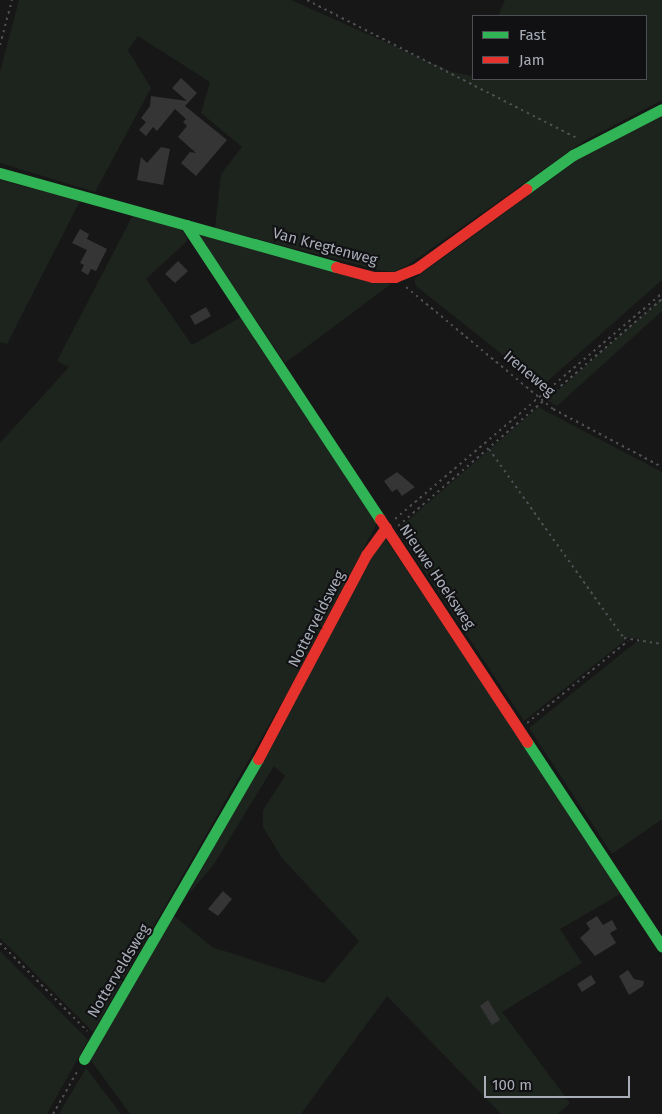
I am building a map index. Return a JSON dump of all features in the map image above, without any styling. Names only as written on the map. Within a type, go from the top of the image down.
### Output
[{"type":"street","name":"Van Kregtenweg","points":[[0,173],[373,277],[394,277],[417,268],[589,146],[662,109]]},
{"type":"street","name":"Nieuwe Hoeksweg","points":[[186,226],[391,527],[662,947]]},
{"type":"street","name":"Notterveldsweg","points":[[84,1059],[181,895],[310,667],[366,555],[391,527]]},
{"type":"path","points":[[0,45],[12,0]]},
{"type":"path","points":[[307,0],[589,146]]},
{"type":"path","name":"Ireneweg","points":[[394,277],[544,401],[662,467]]},
{"type":"path","points":[[391,527],[662,293]]},
{"type":"path","points":[[391,527],[489,449],[662,299]]},
{"type":"path","points":[[489,449],[628,641]]},
{"type":"path","points":[[520,728],[628,641],[662,644]]},
{"type":"path","name":"Notterveldsweg","points":[[0,943],[96,1039]]},
{"type":"path","points":[[53,1114],[84,1059]]},
{"type":"shaded area","points":[[19,0],[291,0],[452,72],[471,76],[472,74],[472,80],[647,80],[647,15],[498,15],[505,0],[662,0],[662,100],[584,141],[408,265],[394,272],[378,270],[215,228],[221,174],[242,147],[201,113],[210,82],[138,36],[128,50],[151,88],[95,192],[0,163],[0,72]]},
{"type":"shaded area","points":[[662,114],[662,280],[542,386],[416,286],[414,279],[580,158]]},
{"type":"shaded area","points":[[0,180],[80,201],[7,344],[0,342]]},
{"type":"shaded area","points":[[133,215],[181,228],[188,240],[146,279],[192,345],[241,317],[378,521],[290,688],[93,1032],[0,938],[0,443],[69,367],[57,361]]},
{"type":"shaded area","points":[[197,233],[391,284],[285,363]]},
{"type":"shaded area","points":[[662,298],[662,311],[557,406],[547,400]]},
{"type":"shaded area","points":[[538,407],[662,472],[662,819],[612,854],[529,728],[640,639],[628,638],[524,721],[397,530]]},
{"type":"shaded area","points":[[384,536],[622,893],[560,929],[582,963],[502,1012],[570,1103],[558,1114],[501,1114],[387,996],[301,1114],[130,1114],[90,1059],[173,915],[212,947],[324,983],[359,941],[282,858],[263,827],[263,810],[285,776],[274,766],[214,864],[187,896]]},
{"type":"shaded area","points":[[0,951],[88,1040],[47,1114],[0,1114]]},
{"type":"shaded area","points":[[86,1068],[99,1085],[121,1114],[59,1114]]},
{"type":"building","points":[[181,78],[197,93],[185,106],[227,140],[196,176],[181,163],[190,152],[196,153],[178,137],[187,126],[183,122],[186,119],[175,109],[157,131],[153,127],[146,136],[139,130],[146,122],[141,118],[150,106],[151,96],[187,101],[172,88]]},
{"type":"building","points":[[161,147],[170,149],[163,185],[137,180],[141,157],[147,163]]},
{"type":"building","points":[[80,229],[89,234],[87,239],[107,249],[96,271],[91,269],[88,275],[81,271],[84,265],[80,263],[87,250],[72,243]]},
{"type":"building","points":[[178,261],[188,271],[175,283],[165,274]]},
{"type":"building","points":[[206,307],[211,316],[195,325],[190,316]]},
{"type":"building","points":[[397,472],[415,487],[402,496],[397,489],[392,492],[384,481]]},
{"type":"building","points":[[223,891],[232,899],[218,916],[208,909]]},
{"type":"building","points":[[597,916],[603,925],[612,920],[617,929],[610,933],[616,943],[595,956],[580,938],[590,929],[586,923]]},
{"type":"building","points":[[628,970],[634,979],[644,981],[643,986],[629,995],[619,976]]},
{"type":"building","points":[[591,975],[596,983],[582,992],[577,984]]},
{"type":"building","points":[[488,1000],[500,1020],[492,1025],[480,1006]]},
{"type":"traffic: fast","points":[[526,189],[573,155],[662,109]]},
{"type":"traffic: fast","points":[[0,173],[336,267]]},
{"type":"traffic: fast","points":[[186,225],[380,519]]},
{"type":"traffic: fast","points":[[527,742],[662,947]]},
{"type":"traffic: fast","points":[[84,1059],[258,759]]},
{"type":"traffic: jam","points":[[336,267],[373,277],[395,277],[417,268],[526,189]]},
{"type":"traffic: jam","points":[[380,519],[527,742]]},
{"type":"traffic: jam","points":[[258,759],[366,555],[386,527]]}]
